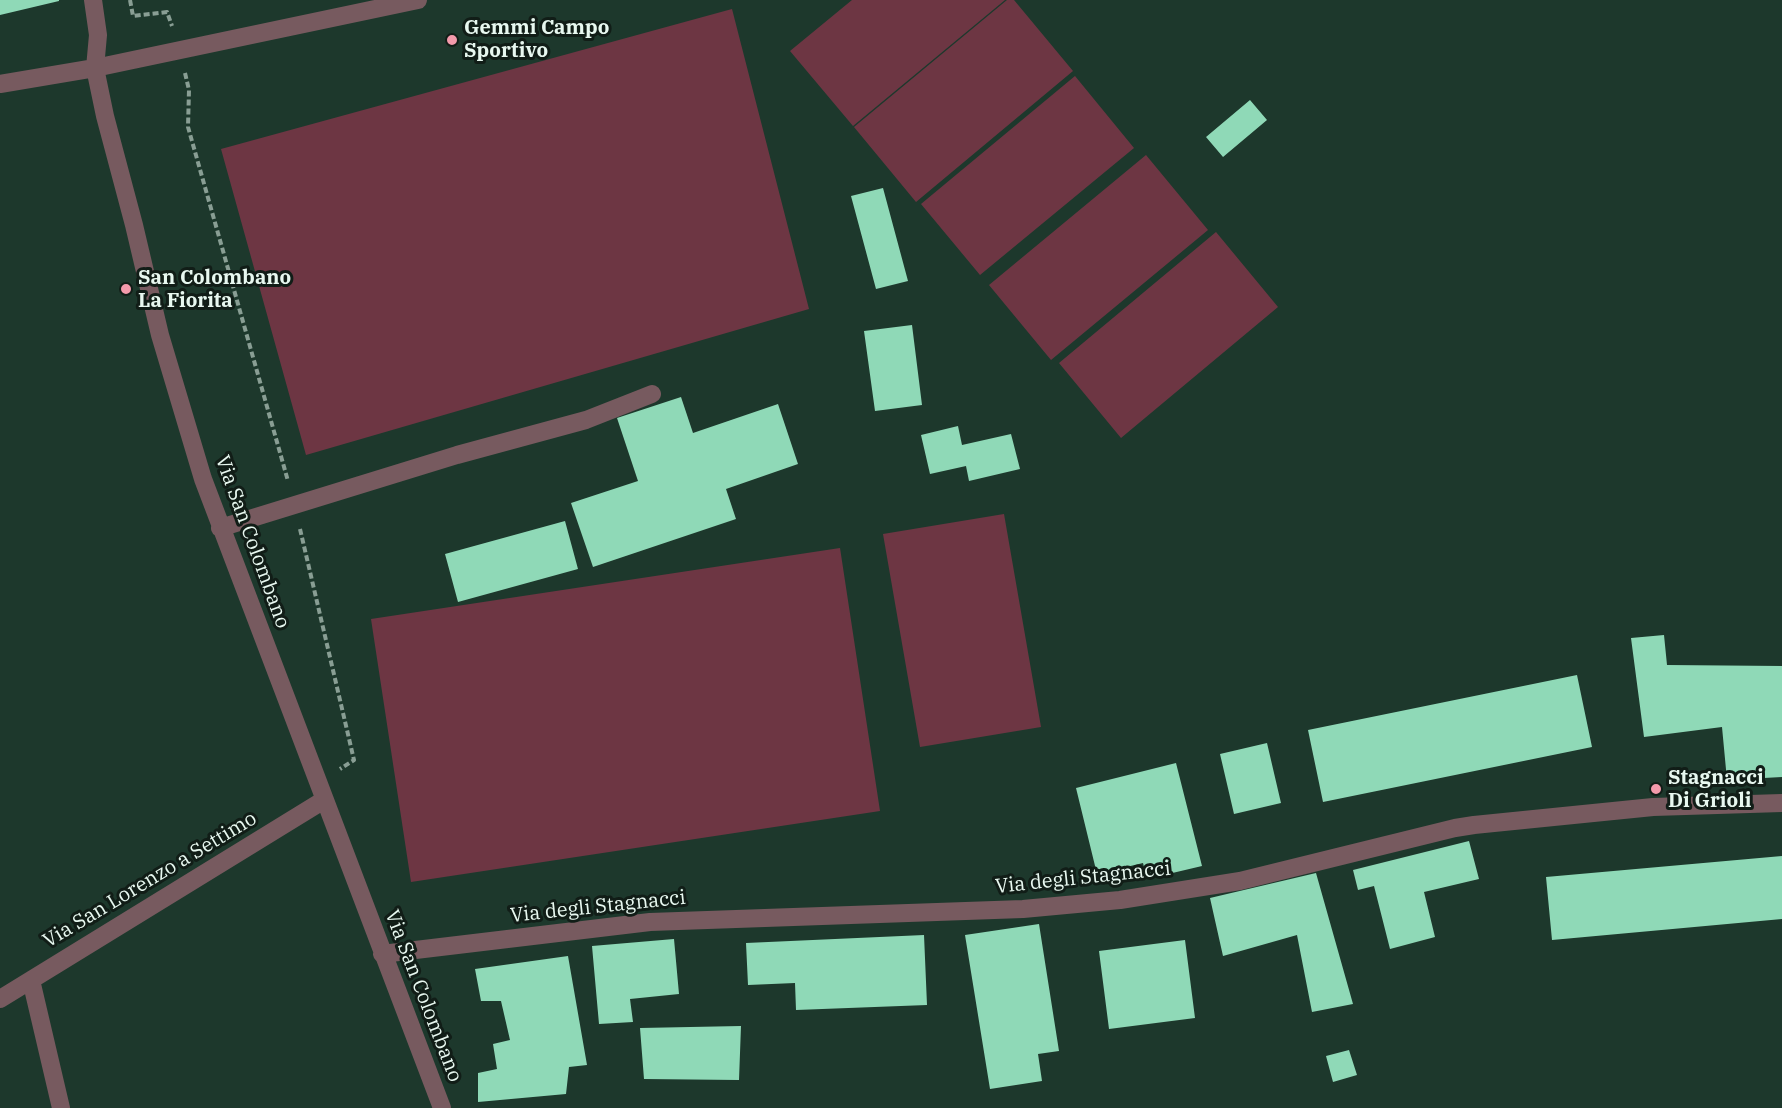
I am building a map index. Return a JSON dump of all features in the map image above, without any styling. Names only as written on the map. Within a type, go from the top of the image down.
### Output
[{"type":"street","name":"Via San Colombano","points":[[93,0],[98,35],[95,68],[160,335],[203,479],[442,1108]]},
{"type":"street","points":[[0,84],[95,68],[418,0]]},
{"type":"street","points":[[220,528],[457,455],[586,420],[652,394]]},
{"type":"street","name":"Via San Lorenzo a Settimo","points":[[0,999],[324,800]]},
{"type":"street","name":"Via degli Stagnacci","points":[[382,954],[650,922],[1023,909],[1120,900],[1240,881],[1474,825],[1653,807],[1782,803]]},
{"type":"street","points":[[31,980],[61,1108]]},
{"type":"shaded area","points":[[852,0],[1005,0],[853,126],[790,51]]},
{"type":"shaded area","points":[[1007,0],[1014,0],[1073,71],[916,202],[854,127]]},
{"type":"shaded area","points":[[732,9],[809,309],[306,455],[221,149]]},
{"type":"shaded area","points":[[1075,76],[1134,148],[980,275],[921,204]]},
{"type":"shaded area","points":[[1146,155],[1208,230],[1051,360],[989,285]]},
{"type":"shaded area","points":[[1216,232],[1278,307],[1121,438],[1059,363]]},
{"type":"shaded area","points":[[1004,514],[1041,727],[920,747],[883,534]]},
{"type":"shaded area","points":[[840,548],[880,811],[411,882],[371,619]]},
{"type":"building","points":[[0,0],[59,0],[59,1],[0,15]]},
{"type":"building","points":[[1250,100],[1267,120],[1223,157],[1206,137]]},
{"type":"building","points":[[883,188],[908,281],[876,289],[851,196]]},
{"type":"building","points":[[912,325],[922,405],[875,411],[864,331]]},
{"type":"building","points":[[681,397],[693,433],[778,404],[798,464],[726,489],[736,519],[593,567],[571,503],[638,481],[617,418]]},
{"type":"building","points":[[958,426],[962,445],[1011,434],[1020,469],[969,481],[966,466],[930,474],[921,435]]},
{"type":"building","points":[[565,521],[578,569],[458,602],[445,554]]},
{"type":"building","points":[[1664,635],[1667,665],[1782,666],[1782,777],[1727,780],[1722,727],[1644,737],[1631,638]]},
{"type":"building","points":[[1577,675],[1592,747],[1323,802],[1308,730]]},
{"type":"building","points":[[1267,743],[1281,803],[1234,814],[1220,754]]},
{"type":"building","points":[[1176,763],[1202,866],[1147,879],[1143,863],[1097,874],[1076,788]]},
{"type":"building","points":[[1469,841],[1479,879],[1424,892],[1435,937],[1390,949],[1374,886],[1358,890],[1353,870]]},
{"type":"building","points":[[1782,856],[1782,919],[1552,940],[1546,877]]},
{"type":"building","points":[[1316,873],[1353,1004],[1312,1012],[1297,935],[1223,956],[1210,898]]},
{"type":"building","points":[[1039,924],[1059,1051],[1038,1054],[1042,1081],[990,1089],[965,935]]},
{"type":"building","points":[[924,935],[927,1005],[796,1010],[795,983],[748,985],[746,943]]},
{"type":"building","points":[[674,939],[679,994],[630,999],[633,1022],[599,1024],[592,946]]},
{"type":"building","points":[[1185,940],[1195,1018],[1109,1029],[1099,951]]},
{"type":"building","points":[[568,956],[587,1065],[569,1067],[566,1094],[478,1102],[478,1073],[497,1069],[493,1044],[510,1040],[501,1001],[481,1001],[475,969]]},
{"type":"building","points":[[741,1026],[739,1080],[644,1079],[640,1028]]},
{"type":"building","points":[[1349,1050],[1357,1075],[1333,1082],[1326,1056]]},
{"type":"place","name":"Gemmi Campo Sportivo","points":[[452,40]]},
{"type":"place","name":"San Colombano La Fiorita","points":[[126,289]]},
{"type":"place","name":"Stagnacci Di Grioli","points":[[1656,789]]}]
